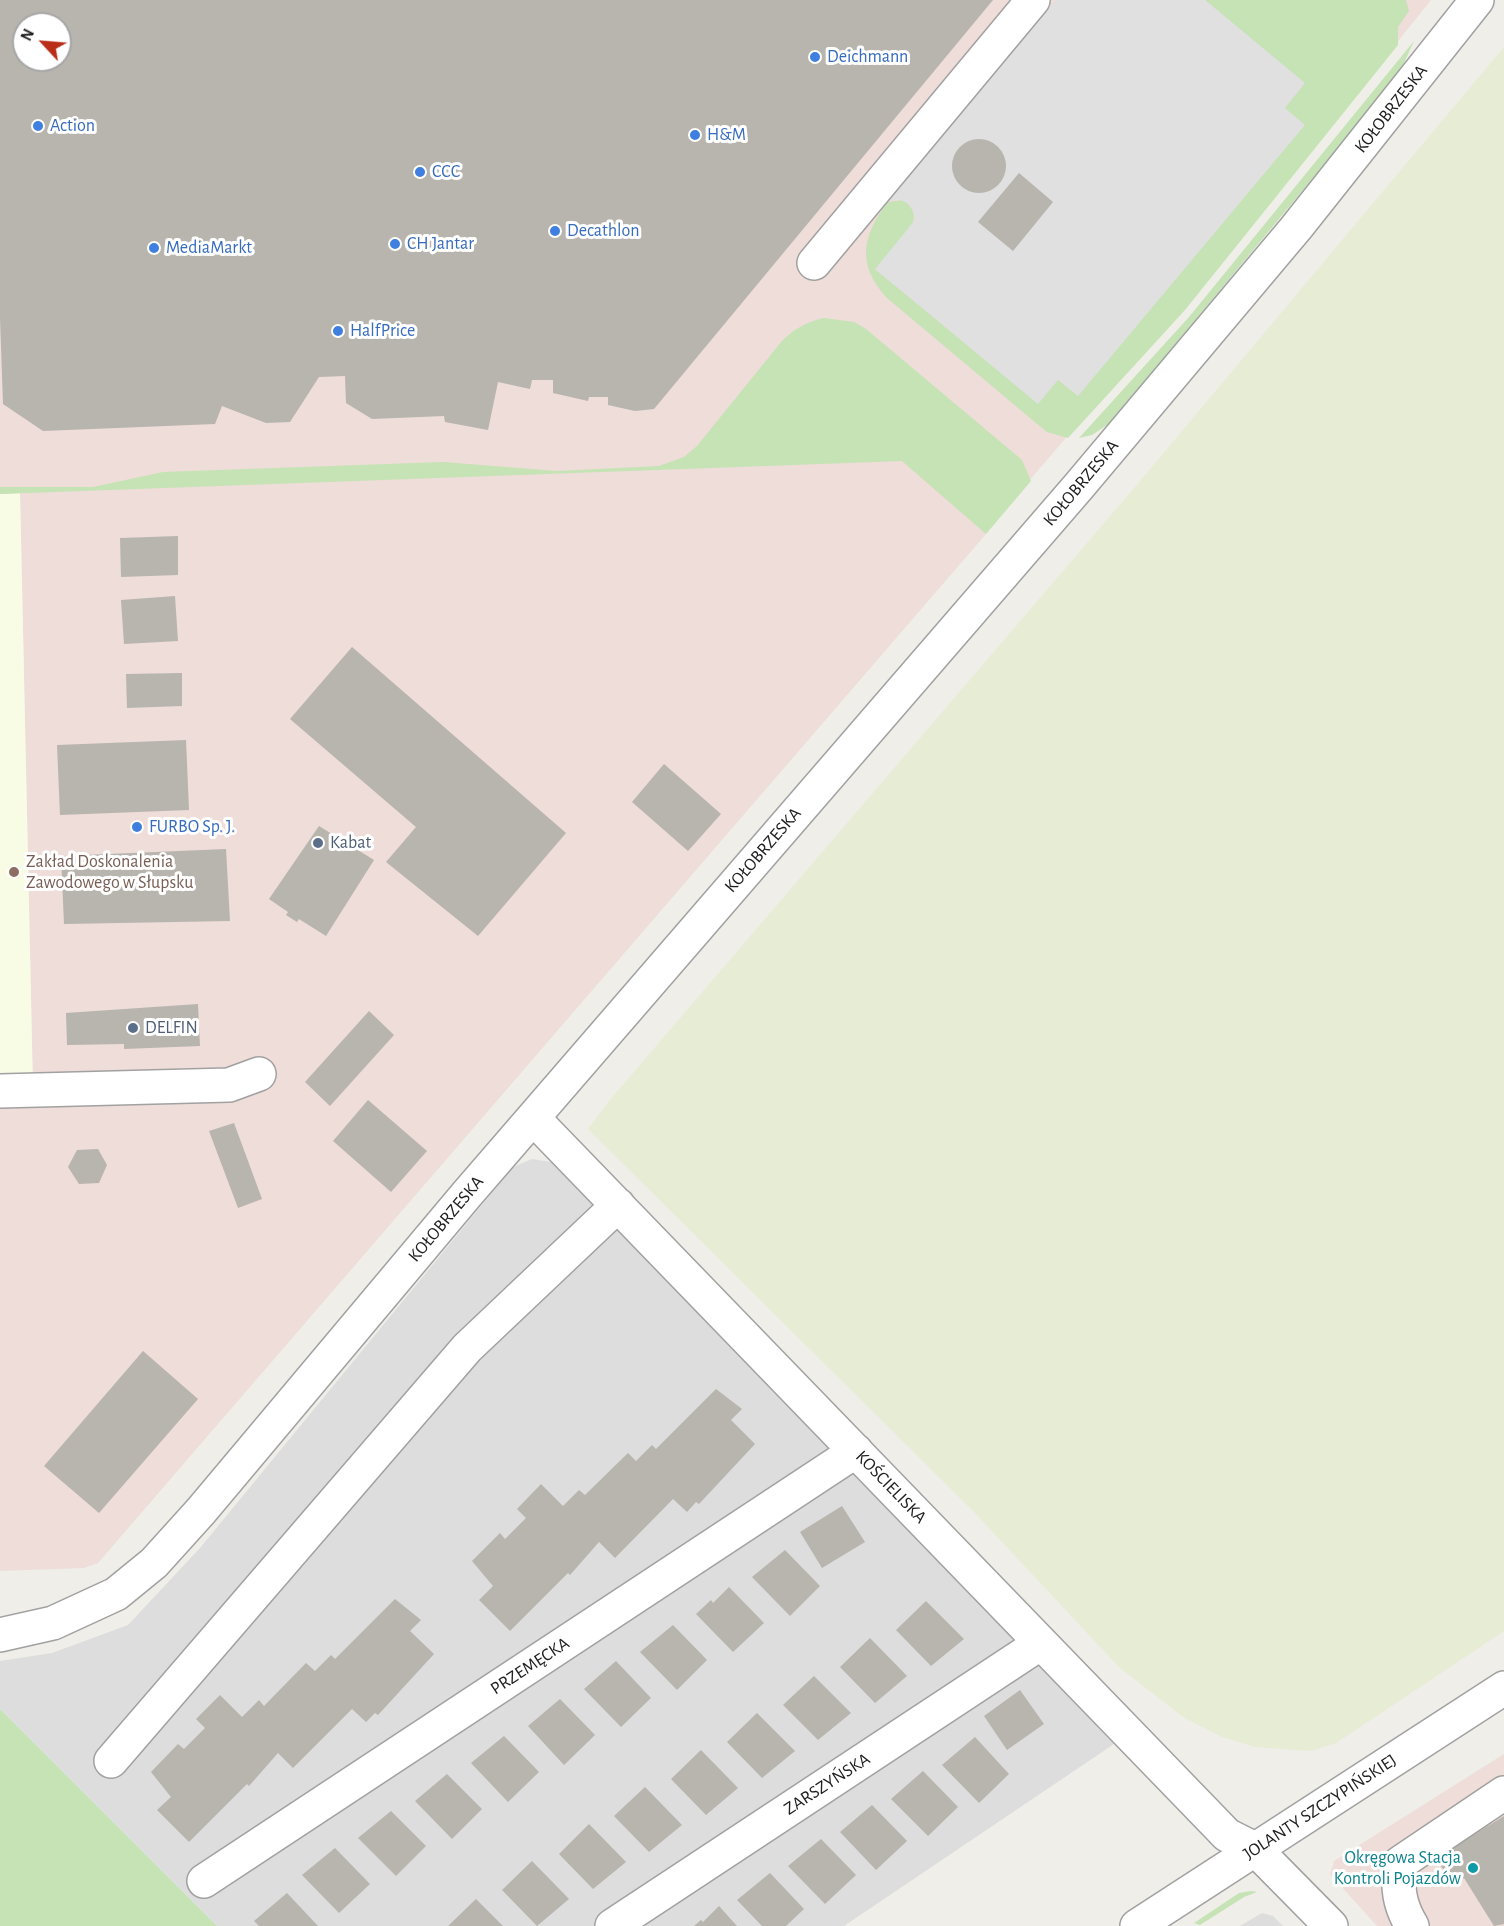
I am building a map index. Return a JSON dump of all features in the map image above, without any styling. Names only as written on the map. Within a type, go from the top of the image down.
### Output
[{"type":"street","points":[[814,263],[1033,0]]},
{"type":"street","name":"KOŁOBRZESKA","points":[[0,1635],[52,1623],[116,1594],[154,1563],[203,1509],[533,1118],[1087,477],[1296,228],[1466,4]]},
{"type":"street","points":[[0,1091],[229,1085],[259,1074]]},
{"type":"street","name":"KOŚCIELISKA","points":[[533,1118],[1227,1835],[1255,1849],[1331,1926]]},
{"type":"street","points":[[111,1761],[467,1348],[618,1205]]},
{"type":"street","name":"PRZEMĘCKA","points":[[204,1881],[856,1451]]},
{"type":"street","name":"ZARSZYŃSKA","points":[[612,1926],[1041,1643]]},
{"type":"street","name":"JOLANTY SZCZYPIŃSKIEJ","points":[[1137,1926],[1504,1688]]},
{"type":"street","points":[[1412,1926],[1405,1914],[1397,1888],[1400,1863],[1504,1793]]},
{"type":"shaded area","points":[[0,0],[1431,0],[1272,198],[985,532],[986,534],[98,1563],[84,1568],[0,1571],[0,1091],[33,1090],[20,494],[0,494]]},
{"type":"shaded area","points":[[1056,0],[1205,0],[1305,83],[1285,108],[1305,125],[1078,396],[1058,380],[1038,404],[875,269],[915,220],[908,203],[897,199],[888,202]]},
{"type":"shaded area","points":[[1504,47],[1504,1631],[1336,1743],[1311,1751],[1255,1747],[1222,1737],[1183,1717],[1119,1667],[974,1512],[588,1129],[609,1101],[1141,480]]},
{"type":"shaded area","name":"Zakład Doskonalenia Zawodowego w Słupsku","points":[[20,493],[33,1091],[0,1091],[0,494]]},
{"type":"shaded area","points":[[532,1159],[551,1162],[570,1177],[1114,1744],[844,1926],[217,1926],[0,1709],[0,1661],[52,1653],[128,1625],[200,1548],[513,1167]]},
{"type":"shaded area","points":[[1504,1754],[1504,1926],[1377,1926],[1330,1874],[1334,1861]]},
{"type":"shaded area","points":[[1262,1913],[1273,1916],[1283,1926],[1240,1926]]},
{"type":"green space","points":[[1205,0],[1406,0],[1409,11],[1398,27],[1398,45],[1185,310],[1068,438],[1047,432],[887,298],[870,273],[866,250],[868,238],[879,214],[888,202],[903,200],[909,205],[914,214],[912,225],[876,270],[1038,403],[1304,84]]},
{"type":"green space","points":[[1414,41],[1399,74],[1110,423],[1092,435],[1079,438],[1189,317]]},
{"type":"green space","points":[[824,318],[854,322],[866,329],[1022,460],[1031,481],[986,534],[902,461],[0,494],[0,487],[93,487],[163,472],[443,462],[557,471],[659,466],[684,457],[697,446],[787,336],[812,321]]},
{"type":"green space","points":[[0,1709],[217,1926],[0,1926]]},
{"type":"green space","points":[[1257,1892],[1244,1897],[1200,1925],[1194,1923],[1239,1893]]},
{"type":"building","name":"CH Jantar","points":[[0,0],[993,0],[654,409],[635,411],[608,405],[608,397],[589,397],[588,401],[553,393],[553,380],[532,380],[530,389],[498,382],[488,430],[445,422],[444,416],[372,419],[346,403],[345,376],[319,377],[290,422],[266,423],[222,406],[215,424],[43,431],[3,404],[0,318]]},
{"type":"building","points":[[979,139],[989,141],[998,147],[1004,156],[1006,166],[1004,176],[998,185],[989,191],[979,193],[969,191],[960,185],[954,176],[952,166],[954,156],[960,147],[969,141]]},
{"type":"building","points":[[1019,173],[1053,202],[1013,251],[978,222]]},
{"type":"building","points":[[178,536],[178,575],[121,577],[120,538]]},
{"type":"building","points":[[175,596],[178,641],[124,644],[121,600]]},
{"type":"building","points":[[352,647],[566,833],[478,936],[386,862],[416,827],[290,719]]},
{"type":"building","points":[[182,673],[182,706],[127,708],[126,674]]},
{"type":"building","points":[[186,740],[189,810],[60,815],[57,745]]},
{"type":"building","points":[[664,764],[721,814],[688,851],[632,802]]},
{"type":"building","points":[[319,826],[374,860],[326,936],[299,919],[297,922],[286,915],[288,912],[269,899]]},
{"type":"building","points":[[226,849],[230,921],[64,924],[61,856]]},
{"type":"building","name":"DELFIN","points":[[198,1004],[200,1046],[124,1049],[124,1044],[67,1045],[66,1013]]},
{"type":"building","points":[[369,1011],[394,1035],[330,1106],[305,1082]]},
{"type":"building","points":[[368,1100],[427,1151],[391,1192],[333,1141]]},
{"type":"building","points":[[234,1123],[262,1199],[238,1208],[209,1131]]},
{"type":"building","points":[[98,1149],[107,1165],[99,1183],[79,1184],[68,1167],[77,1150]]},
{"type":"building","points":[[143,1351],[198,1399],[99,1513],[44,1466]]},
{"type":"building","points":[[716,1389],[742,1409],[731,1420],[755,1444],[699,1504],[696,1502],[687,1512],[673,1499],[615,1558],[599,1542],[570,1575],[568,1573],[510,1631],[479,1600],[493,1586],[472,1561],[500,1533],[505,1539],[526,1518],[517,1509],[541,1484],[563,1506],[579,1490],[585,1495],[628,1453],[636,1461],[652,1445],[656,1449]]},
{"type":"building","points":[[842,1506],[865,1542],[822,1568],[800,1532]]},
{"type":"building","points":[[785,1550],[820,1586],[790,1616],[752,1577]]},
{"type":"building","points":[[729,1587],[764,1623],[733,1652],[696,1614],[711,1600],[713,1603]]},
{"type":"building","points":[[395,1599],[421,1620],[410,1631],[434,1654],[378,1715],[375,1713],[366,1722],[352,1709],[293,1768],[278,1753],[249,1786],[247,1784],[189,1842],[157,1810],[171,1797],[151,1772],[178,1744],[184,1749],[205,1728],[196,1719],[220,1695],[242,1717],[259,1700],[264,1706],[306,1663],[315,1671],[331,1655],[335,1659]]},
{"type":"building","points":[[926,1601],[964,1639],[931,1666],[896,1630]]},
{"type":"building","points":[[673,1625],[707,1660],[677,1690],[640,1652]]},
{"type":"building","points":[[870,1638],[907,1676],[875,1703],[840,1667]]},
{"type":"building","points":[[616,1661],[651,1698],[621,1727],[584,1689]]},
{"type":"building","points":[[814,1676],[851,1713],[818,1740],[783,1705]]},
{"type":"building","points":[[1020,1690],[1044,1724],[1007,1750],[984,1716]]},
{"type":"building","points":[[560,1699],[595,1735],[564,1765],[528,1726]]},
{"type":"building","points":[[757,1713],[795,1751],[762,1778],[727,1742]]},
{"type":"building","points":[[504,1736],[539,1772],[508,1802],[471,1763]]},
{"type":"building","points":[[975,1737],[1009,1774],[979,1803],[942,1765]]},
{"type":"building","points":[[701,1750],[738,1788],[706,1815],[671,1779]]},
{"type":"building","points":[[923,1771],[958,1807],[928,1836],[891,1799]]},
{"type":"building","points":[[447,1774],[482,1809],[452,1839],[415,1801]]},
{"type":"building","points":[[645,1787],[682,1825],[649,1852],[614,1816]]},
{"type":"building","points":[[872,1805],[907,1841],[876,1870],[840,1832]]},
{"type":"building","points":[[391,1811],[426,1846],[396,1876],[358,1838]]},
{"type":"building","name":"Okręgowa Stacja Kontroli Pojazdów","points":[[1504,1816],[1504,1924],[1494,1926],[1464,1878],[1453,1885],[1436,1858]]},
{"type":"building","points":[[589,1824],[626,1862],[593,1889],[559,1854]]},
{"type":"building","points":[[821,1839],[856,1875],[825,1904],[788,1866]]},
{"type":"building","points":[[335,1848],[370,1884],[339,1913],[302,1875]]},
{"type":"building","points":[[532,1861],[569,1899],[537,1926],[502,1890]]},
{"type":"building","points":[[770,1873],[804,1909],[786,1926],[762,1926],[737,1900]]},
{"type":"building","points":[[287,1893],[318,1926],[259,1926],[254,1921]]},
{"type":"building","points":[[476,1899],[503,1926],[448,1926]]},
{"type":"building","points":[[719,1906],[737,1926],[694,1926],[701,1920],[703,1922]]},
{"type":"place","name":"Deichmann","points":[[815,57]]},
{"type":"place","name":"Action","points":[[38,126]]},
{"type":"place","name":"H&M","points":[[695,135]]},
{"type":"place","name":"CCC","points":[[420,172]]},
{"type":"place","name":"Decathlon","points":[[555,231]]},
{"type":"place","name":"CH Jantar","points":[[395,244]]},
{"type":"place","name":"MediaMarkt","points":[[154,248]]},
{"type":"place","name":"HalfPrice","points":[[338,331]]},
{"type":"place","name":"FURBO Sp. J.","points":[[137,827]]},
{"type":"place","name":"Kabat","points":[[318,843]]},
{"type":"place","name":"Zakład Doskonalenia Zawodowego w Słupsku","points":[[14,872]]},
{"type":"place","name":"DELFIN","points":[[133,1028]]},
{"type":"place","name":"Okręgowa Stacja Kontroli Pojazdów","points":[[1473,1868]]}]
